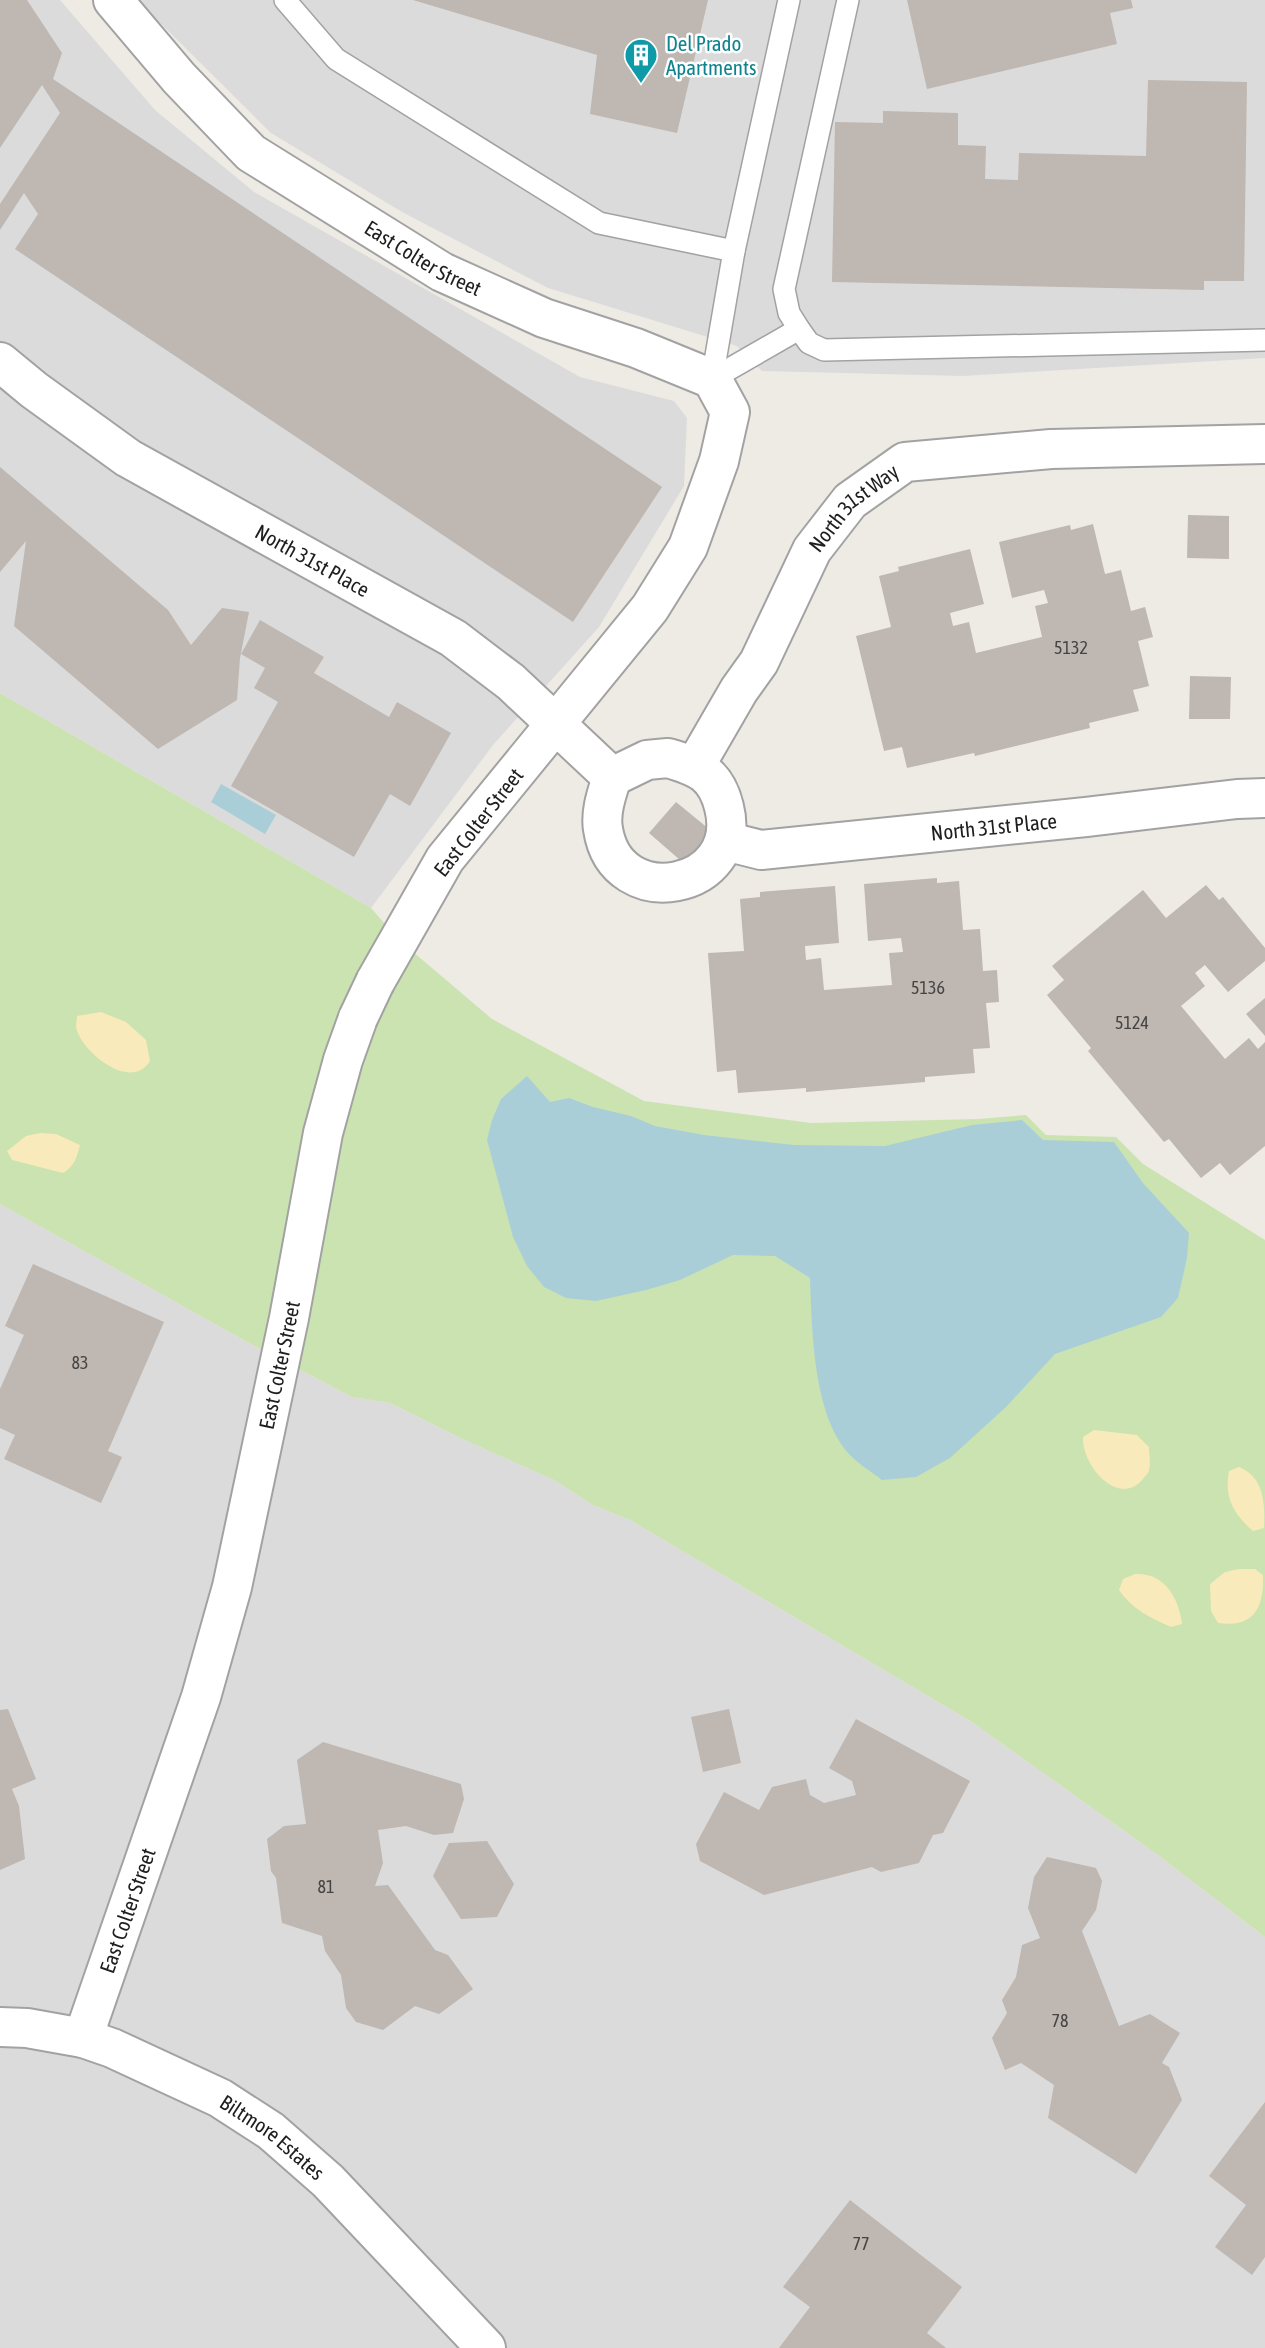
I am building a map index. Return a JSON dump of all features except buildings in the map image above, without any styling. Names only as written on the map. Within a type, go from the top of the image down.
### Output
[{"type":"street","name":"East Colter Street","points":[[83,2038],[189,1732],[232,1587],[289,1318],[323,1133],[343,1060],[358,1018],[375,982],[445,859],[650,608],[688,547],[719,461],[730,412],[712,379],[636,348],[544,318],[442,272],[251,153],[178,78],[113,0]]},
{"type":"street","name":"North 31st Place","points":[[0,362],[128,458],[453,638],[511,682],[612,777]]},
{"type":"street","name":"North 31st Way","points":[[695,765],[739,690],[759,662],[812,550],[850,501],[905,462],[1051,449],[1265,444]]},
{"type":"street","points":[[668,758],[695,765],[707,774],[721,792],[728,820],[724,841],[710,866],[686,881],[662,884],[637,878],[620,866],[609,849],[603,828],[604,808],[612,777],[647,760],[668,758]]},
{"type":"street","name":"North 31st Place","points":[[724,841],[761,850],[1265,798]]},
{"type":"street","name":"Biltmore Estates","points":[[0,2027],[27,2028],[83,2038],[125,2053],[220,2098],[271,2131],[328,2181],[486,2348]]},
{"type":"lane","points":[[285,0],[336,60],[599,223],[734,251]]},
{"type":"lane","points":[[712,379],[734,251],[789,0]]},
{"type":"lane","points":[[848,0],[784,289],[789,313],[809,343],[824,350],[1265,340]]},
{"type":"lane","points":[[712,379],[799,329]]},
{"type":"shaded area","points":[[0,0],[60,0],[155,110],[254,192],[580,377],[674,401],[687,418],[684,486],[599,627],[493,745],[371,908],[0,693]]},
{"type":"shaded area","points":[[140,0],[1265,0],[1265,358],[963,376],[762,371],[737,346],[548,288],[402,212],[271,133]]},
{"type":"shaded area","points":[[0,1204],[240,1338],[352,1397],[390,1403],[554,1480],[593,1505],[630,1520],[972,1722],[1158,1855],[1265,1937],[1265,2348],[0,2348]]},
{"type":"green space","points":[[0,693],[371,908],[399,940],[492,1019],[644,1101],[811,1123],[978,1119],[1026,1115],[1046,1135],[1116,1137],[1143,1164],[1265,1240],[1265,1937],[1158,1855],[972,1722],[630,1520],[593,1505],[554,1480],[390,1403],[352,1397],[240,1338],[0,1204]]},
{"type":"sand","points":[[101,1012],[126,1022],[146,1040],[150,1061],[141,1070],[131,1072],[107,1065],[86,1047],[76,1027],[77,1016]]},
{"type":"sand","points":[[56,1134],[80,1145],[70,1168],[63,1173],[12,1160],[7,1151],[26,1136]]},
{"type":"sand","points":[[1094,1430],[1137,1435],[1149,1447],[1150,1468],[1143,1479],[1133,1487],[1123,1489],[1103,1479],[1088,1459],[1084,1448],[1083,1437]]},
{"type":"sand","points":[[1239,1467],[1254,1477],[1258,1484],[1263,1500],[1264,1528],[1253,1531],[1235,1511],[1229,1497],[1229,1471]]},
{"type":"sand","points":[[1255,1569],[1263,1575],[1259,1606],[1248,1619],[1230,1624],[1218,1623],[1211,1611],[1210,1584],[1225,1572]]},
{"type":"sand","points":[[1135,1574],[1155,1577],[1169,1589],[1178,1605],[1182,1624],[1171,1627],[1163,1624],[1124,1597],[1119,1590],[1123,1579]]},
{"type":"water","points":[[221,784],[276,815],[265,834],[211,802]]},
{"type":"water","points":[[527,1076],[550,1102],[569,1098],[655,1126],[704,1135],[794,1145],[885,1146],[972,1125],[1022,1120],[1043,1140],[1114,1142],[1143,1183],[1189,1233],[1187,1258],[1178,1298],[1161,1317],[1055,1354],[1006,1407],[950,1458],[916,1477],[882,1480],[851,1456],[838,1440],[822,1397],[817,1372],[810,1278],[775,1256],[733,1255],[680,1280],[596,1301],[566,1298],[544,1287],[527,1266],[513,1237],[487,1140],[501,1099]]},
{"type":"place","name":"Del Prado Apartments","points":[[641,85]]}]
